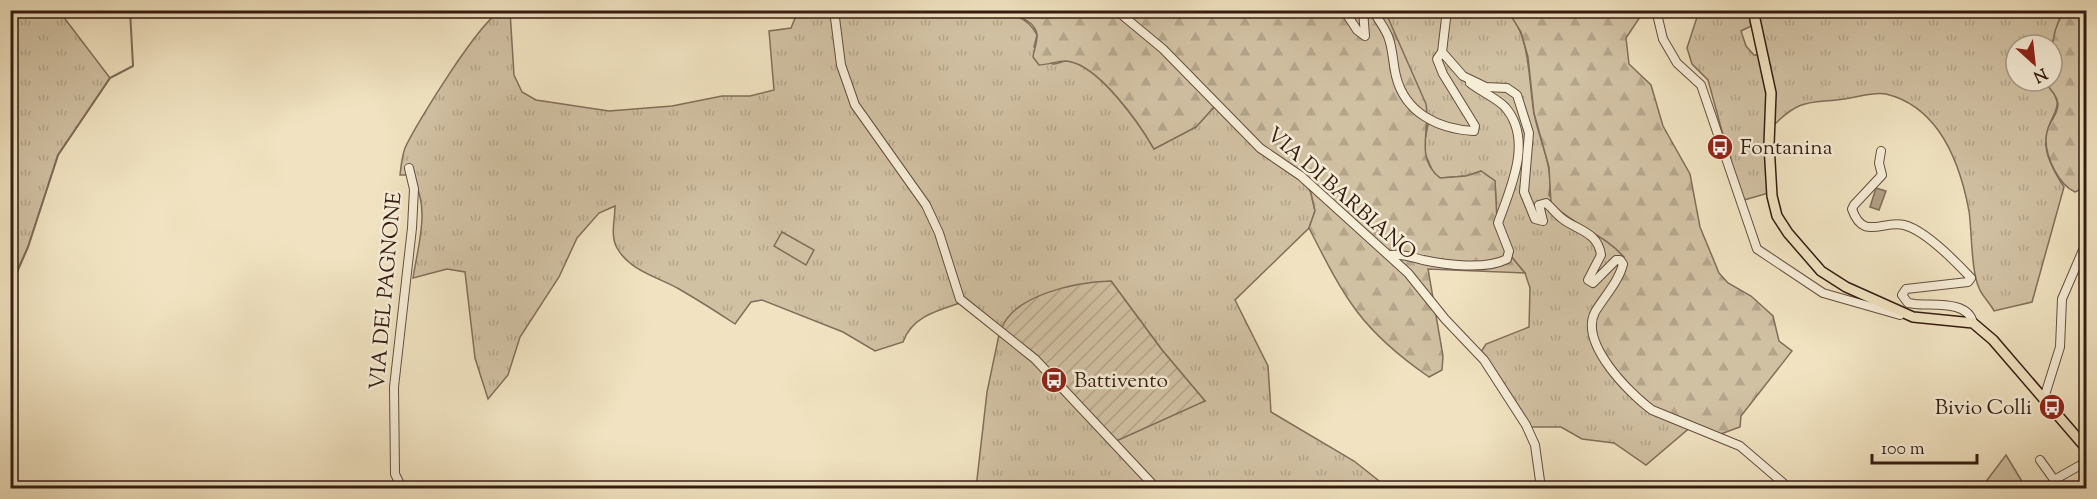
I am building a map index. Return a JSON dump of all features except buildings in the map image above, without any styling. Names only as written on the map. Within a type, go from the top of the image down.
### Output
[{"type":"main road","points":[[1753,10],[1771,93],[1769,175],[1777,216],[1788,233],[1821,271],[1846,288],[1913,317],[1973,322],[1986,332],[2086,448]]},
{"type":"street","points":[[834,10],[841,65],[855,105],[926,205],[939,232],[960,299],[1035,359],[1156,489]]},
{"type":"street","name":"VIA DI BARBIANO","points":[[1116,10],[1163,49],[1260,148],[1301,176],[1390,255],[1445,319],[1477,350],[1532,435],[1540,489]]},
{"type":"street","points":[[1344,10],[1357,30],[1365,36],[1363,10]]},
{"type":"street","points":[[1373,10],[1389,39],[1396,77],[1403,96],[1416,112],[1436,124],[1474,131],[1474,126],[1443,74],[1437,59],[1442,52],[1447,10]]},
{"type":"street","points":[[1656,10],[1663,39],[1677,63],[1701,85],[1757,249],[1823,293],[1913,317]]},
{"type":"street","points":[[1390,255],[1402,254],[1425,261],[1461,264],[1498,263],[1507,259],[1509,251],[1498,223],[1517,165],[1519,144],[1515,126],[1506,108],[1463,76],[1442,52]]},
{"type":"street","points":[[1463,76],[1486,87],[1507,88],[1517,95],[1529,133],[1524,192],[1535,219],[1543,220],[1539,205],[1546,202],[1563,219],[1598,242],[1601,255],[1588,280],[1593,283],[1616,260],[1623,264],[1592,321],[1593,337],[1607,363],[1652,410],[1740,446],[1789,489]]},
{"type":"street","points":[[1881,151],[1879,163],[1882,175],[1854,205],[1852,210],[1854,216],[1860,224],[1870,229],[1903,225],[1920,231],[1928,238],[1971,278],[1962,284],[1906,290],[1902,295],[1908,303],[1961,307],[1971,316],[1973,322]]},
{"type":"street","name":"VIA DEL PAGNONE","points":[[402,489],[395,474],[394,387],[410,251],[414,189],[409,168]]},
{"type":"street","points":[[2044,398],[2060,347],[2062,299],[2086,243]]},
{"type":"street","points":[[2040,460],[2060,489]]},
{"type":"street","points":[[2054,480],[2086,462]]},
{"type":"green space","points":[[11,10],[59,11],[110,78],[58,155],[28,247],[11,287]]},
{"type":"green space","points":[[988,10],[1017,16],[1028,23],[1037,35],[1034,47],[1053,64],[1067,61],[1079,64],[1104,83],[1139,125],[1154,149],[1196,127],[1215,106],[1303,175],[1311,193],[1315,211],[1309,228],[1235,300],[1268,366],[1271,412],[1354,461],[1388,488],[1156,488],[1151,483],[1148,488],[976,488],[987,392],[1000,330],[963,302],[927,315],[913,326],[903,342],[875,351],[843,332],[762,300],[751,302],[735,324],[679,289],[645,273],[629,262],[615,243],[613,227],[615,206],[599,213],[577,238],[559,277],[520,337],[508,375],[488,399],[475,358],[465,272],[447,269],[413,278],[422,212],[417,186],[410,175],[400,175],[404,151],[411,136],[449,74],[479,33],[491,18],[501,11],[510,11],[514,75],[522,92],[536,100],[609,111],[672,106],[722,96],[750,96],[774,90],[769,31],[791,28],[798,11]],"holes":[[[1111,281],[1162,350],[1205,401],[1195,404]]]},
{"type":"green space","points":[[1508,10],[1521,33],[1525,46],[1534,113],[1549,174],[1549,195],[1566,214],[1605,240],[1624,257],[1623,271],[1693,425],[1646,465],[1614,443],[1582,439],[1561,427],[1526,427],[1479,355],[1486,344],[1529,327],[1530,288],[1525,273],[1510,255],[1497,221],[1495,181],[1481,171],[1466,176],[1440,178],[1433,172],[1423,149],[1429,120],[1385,11]]},
{"type":"green space","points":[[2066,10],[2086,11],[2086,187],[2075,192],[2054,170],[2048,155],[2046,140],[2047,131],[2058,106],[2053,93],[2064,93],[2064,33],[2055,33]]},
{"type":"green space","points":[[988,11],[1385,11],[1426,104],[1425,152],[1432,170],[1440,178],[1466,176],[1481,171],[1495,181],[1497,221],[1510,255],[1525,273],[1428,269],[1443,356],[1442,370],[1429,377],[1387,344],[1371,328],[1357,312],[1333,275],[1309,228],[1315,211],[1311,193],[1303,175],[1266,150],[1215,106],[1196,127],[1154,149],[1129,111],[1092,73],[1067,61],[1039,65],[1033,57],[1037,34],[1030,23],[1017,16]]},
{"type":"green space","points":[[1508,11],[1644,11],[1626,38],[1629,64],[1651,85],[1663,126],[1690,174],[1700,227],[1719,273],[1728,283],[1751,296],[1773,316],[1779,341],[1792,351],[1741,416],[1740,427],[1718,435],[1648,408],[1606,363],[1595,334],[1597,313],[1623,271],[1624,257],[1607,242],[1551,203],[1549,167],[1534,113],[1528,57],[1521,32]]},
{"type":"green space","points":[[1699,11],[2066,11],[2060,17],[2055,33],[2004,33],[2004,93],[2054,93],[2057,104],[2048,130],[2046,145],[2051,164],[2064,187],[2032,302],[1994,311],[1980,291],[1973,261],[1969,211],[1960,174],[1944,139],[1920,111],[1886,94],[1808,103],[1792,110],[1772,127],[1772,192],[1744,200],[1728,153],[1708,80],[1692,64],[1687,48]],"holes":[[[1753,25],[1759,55],[1754,55],[1746,46],[1741,31]]]},
{"type":"green space","points":[[782,232],[814,250],[806,265],[774,246]]},
{"type":"green space","points":[[1111,281],[1162,350],[1205,401],[1114,442],[1035,359],[1001,330],[1008,318],[1019,307],[1032,299],[1065,287]]},
{"type":"green space","points":[[2006,455],[2026,488],[1981,488]]},
{"type":"shaded area","points":[[1876,188],[1886,191],[1879,210],[1870,207]]},
{"type":"waterway","points":[[10,287],[28,247],[58,155],[110,78],[133,66],[130,10]]},
{"type":"place","name":"Fontanina","points":[[1720,147]]},
{"type":"place","name":"Battivento","points":[[1054,380]]},
{"type":"place","name":"Bivio Colli","points":[[2052,407]]}]
